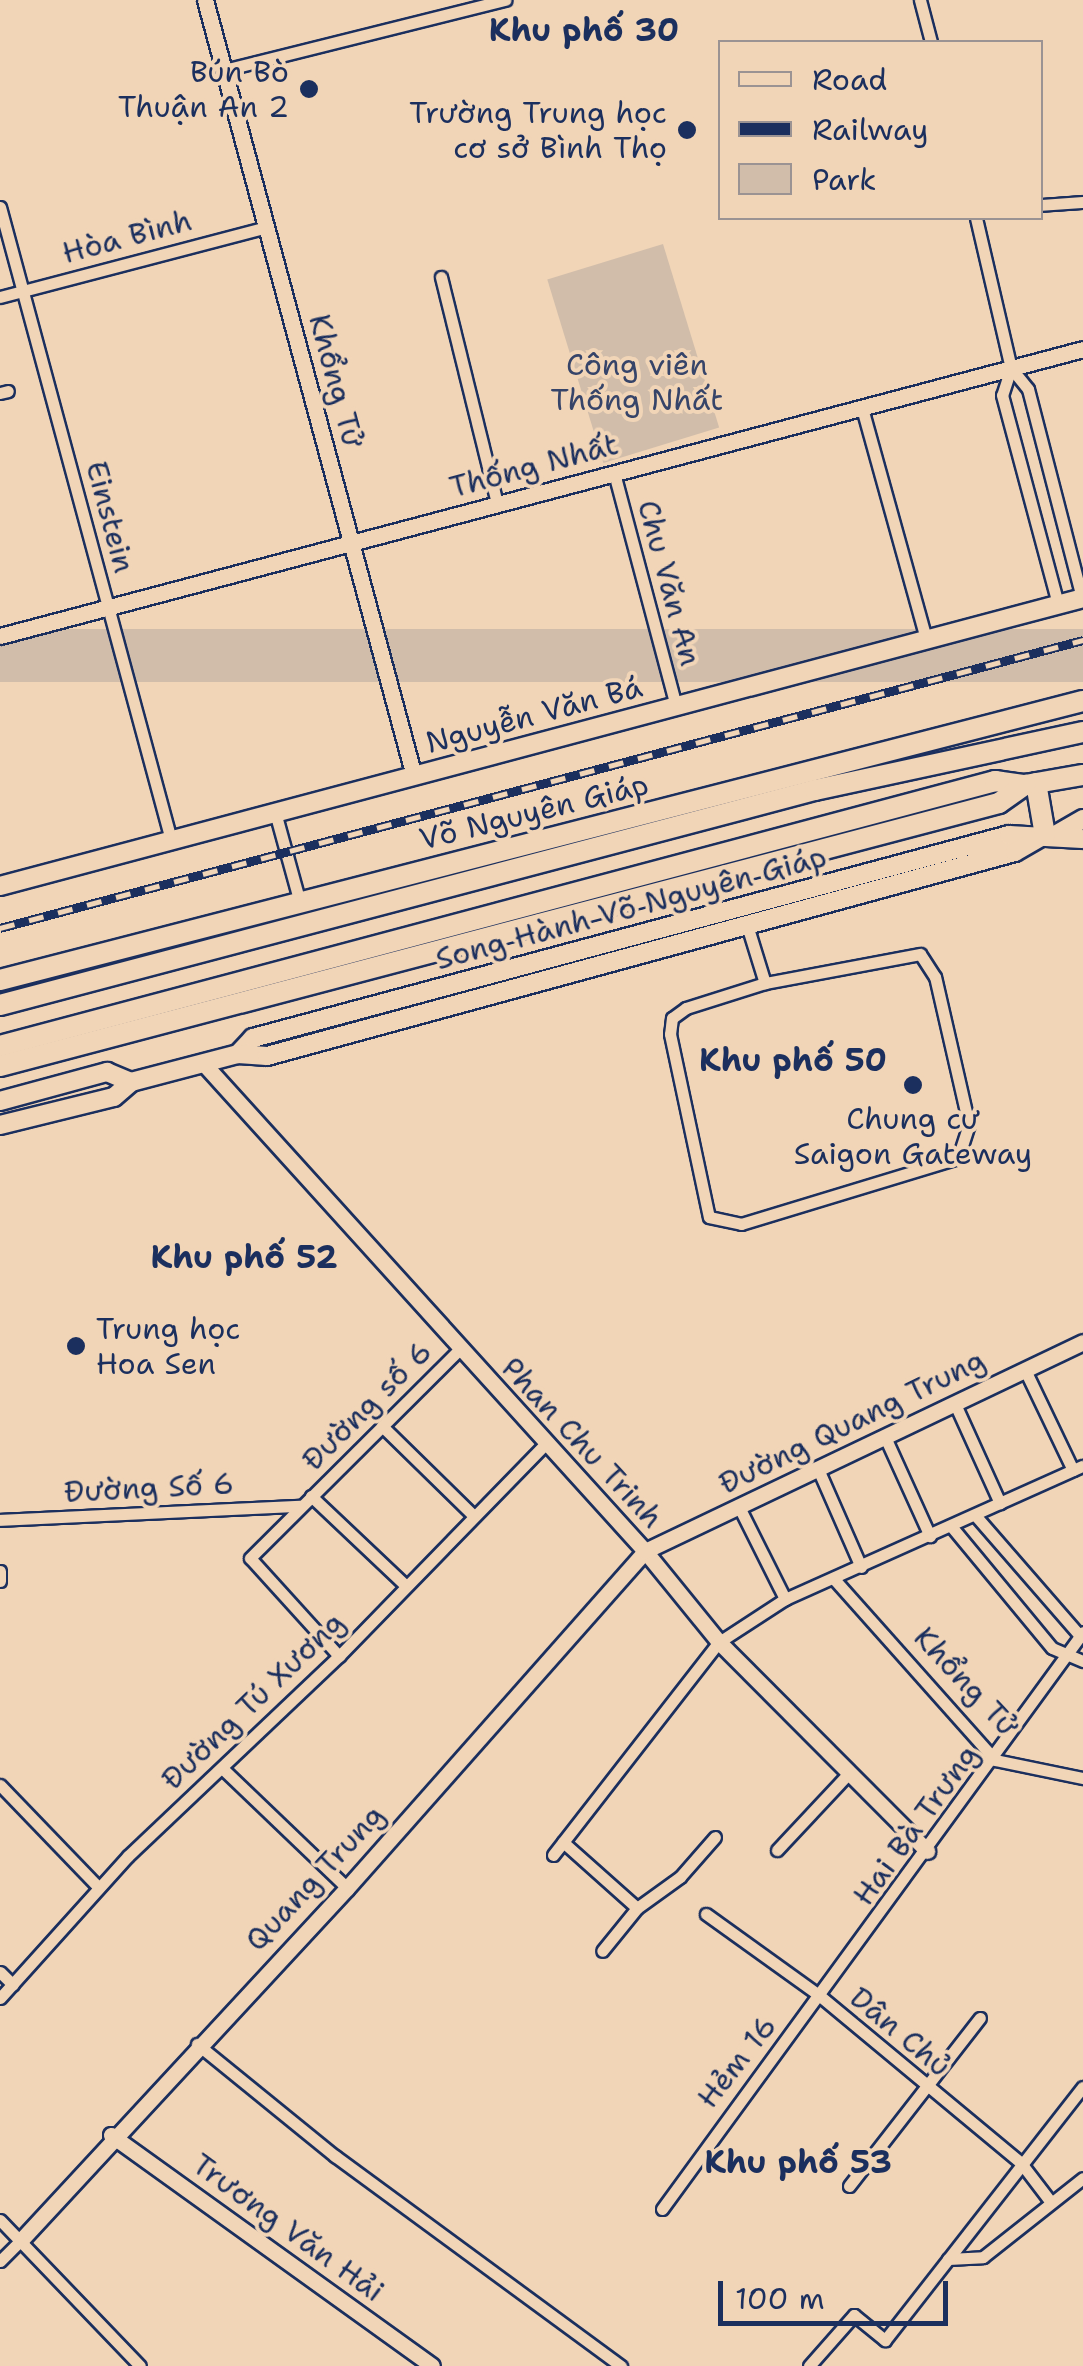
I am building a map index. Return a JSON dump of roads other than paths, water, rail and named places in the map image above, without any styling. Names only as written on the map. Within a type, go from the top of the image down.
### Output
[{"type":"highway","name":"Võ Nguyên Giáp","points":[[0,980],[1083,700]]},
{"type":"highway","name":"Võ Nguyên Giáp","points":[[0,1005],[815,790],[1083,732]]},
{"type":"highway","points":[[815,790],[833,764]]},
{"type":"highway","points":[[0,1046],[995,781],[1031,784],[1083,775]]},
{"type":"highway","points":[[1031,784],[1051,834]]},
{"type":"highway","points":[[0,1066],[999,803],[1031,784]]},
{"type":"highway","points":[[688,803],[719,815]]},
{"type":"main road","name":"Nguyễn Văn Bá","points":[[0,886],[1082,598]]},
{"type":"main road","name":"Song Hành Võ Nguyên Giáp","points":[[0,1125],[114,1097],[131,1082],[238,1054],[267,1056],[1015,852],[1083,819]]},
{"type":"main road","name":"Song Hành Võ Nguyên Giáp","points":[[238,1054],[253,1038],[1008,835],[1051,834],[1083,840]]},
{"type":"main road","name":"Song Hành Võ Nguyên Giáp","points":[[0,1101],[107,1072],[131,1082]]},
{"type":"street","name":"Khổng Tử","points":[[205,0],[414,776]]},
{"type":"street","points":[[224,70],[506,0]]},
{"type":"street","points":[[920,0],[930,40]]},
{"type":"street","points":[[1043,205],[1083,202]]},
{"type":"street","name":"Einstein","points":[[0,207],[171,840]]},
{"type":"street","points":[[976,220],[1012,368],[1028,389],[1082,598]]},
{"type":"street","name":"Hòa Bình","points":[[0,296],[266,227]]},
{"type":"street","points":[[441,277],[497,504]]},
{"type":"street","name":"Thống Nhất","points":[[0,636],[1083,349]]},
{"type":"street","points":[[1012,368],[1002,396],[1058,604]]},
{"type":"street","points":[[862,408],[926,640]]},
{"type":"street","name":"Chu Văn An","points":[[614,474],[676,706]]},
{"type":"street","points":[[276,812],[300,902]]},
{"type":"street","points":[[747,925],[766,983]]},
{"type":"street","points":[[920,954],[935,976],[969,1125],[958,1158],[741,1224],[709,1217],[670,1034],[672,1018],[766,983],[920,954]]},
{"type":"street","name":"Phan Chu Trinh","points":[[204,1064],[458,1351],[645,1551],[720,1642],[927,1852]]},
{"type":"street","name":"Đường Quang Trung","points":[[645,1551],[1083,1342]]},
{"type":"street","name":"Đường số 6","points":[[338,1656],[250,1558],[458,1351]]},
{"type":"street","points":[[553,1855],[720,1642],[786,1599],[1078,1468],[1025,1370]]},
{"type":"street","points":[[954,1404],[1000,1504]]},
{"type":"street","points":[[382,1426],[474,1515]]},
{"type":"street","points":[[885,1437],[930,1536]]},
{"type":"street","name":"Đường Tú Xương","points":[[0,1998],[98,1888],[338,1656],[404,1584],[545,1444]]},
{"type":"street","points":[[818,1468],[861,1567]]},
{"type":"street","name":"Đường Số 6","points":[[311,1496],[404,1584]]},
{"type":"street","name":"Đường Số 6","points":[[0,1520],[301,1506]]},
{"type":"street","points":[[739,1506],[786,1599]]},
{"type":"street","points":[[976,1515],[1082,1634]]},
{"type":"street","points":[[952,1526],[1052,1648],[1083,1660]]},
{"type":"street","name":"Quang Trung","points":[[22,2239],[112,2135],[347,1888],[645,1551]]},
{"type":"street","points":[[0,1572],[0,1581]]},
{"type":"street","name":"Khổng Tử","points":[[834,1579],[996,1760],[1083,1778]]},
{"type":"street","name":"Hai Bà Trưng","points":[[820,1996],[996,1760],[1082,1634]]},
{"type":"street","points":[[222,1768],[347,1888]]},
{"type":"street","points":[[778,1850],[848,1774]]},
{"type":"street","points":[[0,1785],[98,1888]]},
{"type":"street","points":[[602,1951],[638,1908],[680,1877],[716,1837]]},
{"type":"street","points":[[563,1842],[638,1908]]},
{"type":"street","name":"Dân Chủ","points":[[706,1914],[820,1996],[1021,2162],[1050,2201]]},
{"type":"street","points":[[0,1972],[13,1985]]},
{"type":"street","name":"Hẻm 16","points":[[662,2209],[820,1996]]},
{"type":"street","points":[[849,2186],[980,2018]]},
{"type":"street","points":[[197,2044],[334,2156],[621,2366]]},
{"type":"street","points":[[809,2366],[854,2314],[885,2340],[1083,2087]]},
{"type":"street","name":"Trương Văn Hải","points":[[112,2135],[432,2366]]},
{"type":"street","points":[[948,2259],[983,2257],[1083,2178]]},
{"type":"street","points":[[0,2220],[140,2366]]},
{"type":"street","points":[[0,2261],[22,2239]]},
{"type":"railway","points":[[0,928],[1083,640]]},
{"type":"place","name":"Bún Bò Thuận An 2","points":[[309,89]]},
{"type":"place","name":"Trường Trung học cơ sở Bình Thọ","points":[[687,130]]},
{"type":"place","name":"Chung cư Saigon Gateway","points":[[913,1085]]},
{"type":"place","name":"Trung học Hoa Sen","points":[[76,1346]]},
{"type":"district","name":"Khu phố 30","points":[[584,30]]},
{"type":"district","name":"Khu phố 50","points":[[793,1060]]},
{"type":"district","name":"Khu phố 52","points":[[244,1257]]},
{"type":"district","name":"Khu phố 53","points":[[798,2162]]},
{"type":"park label","name":"Công viên Thống Nhất","points":[[637,382]]}]
